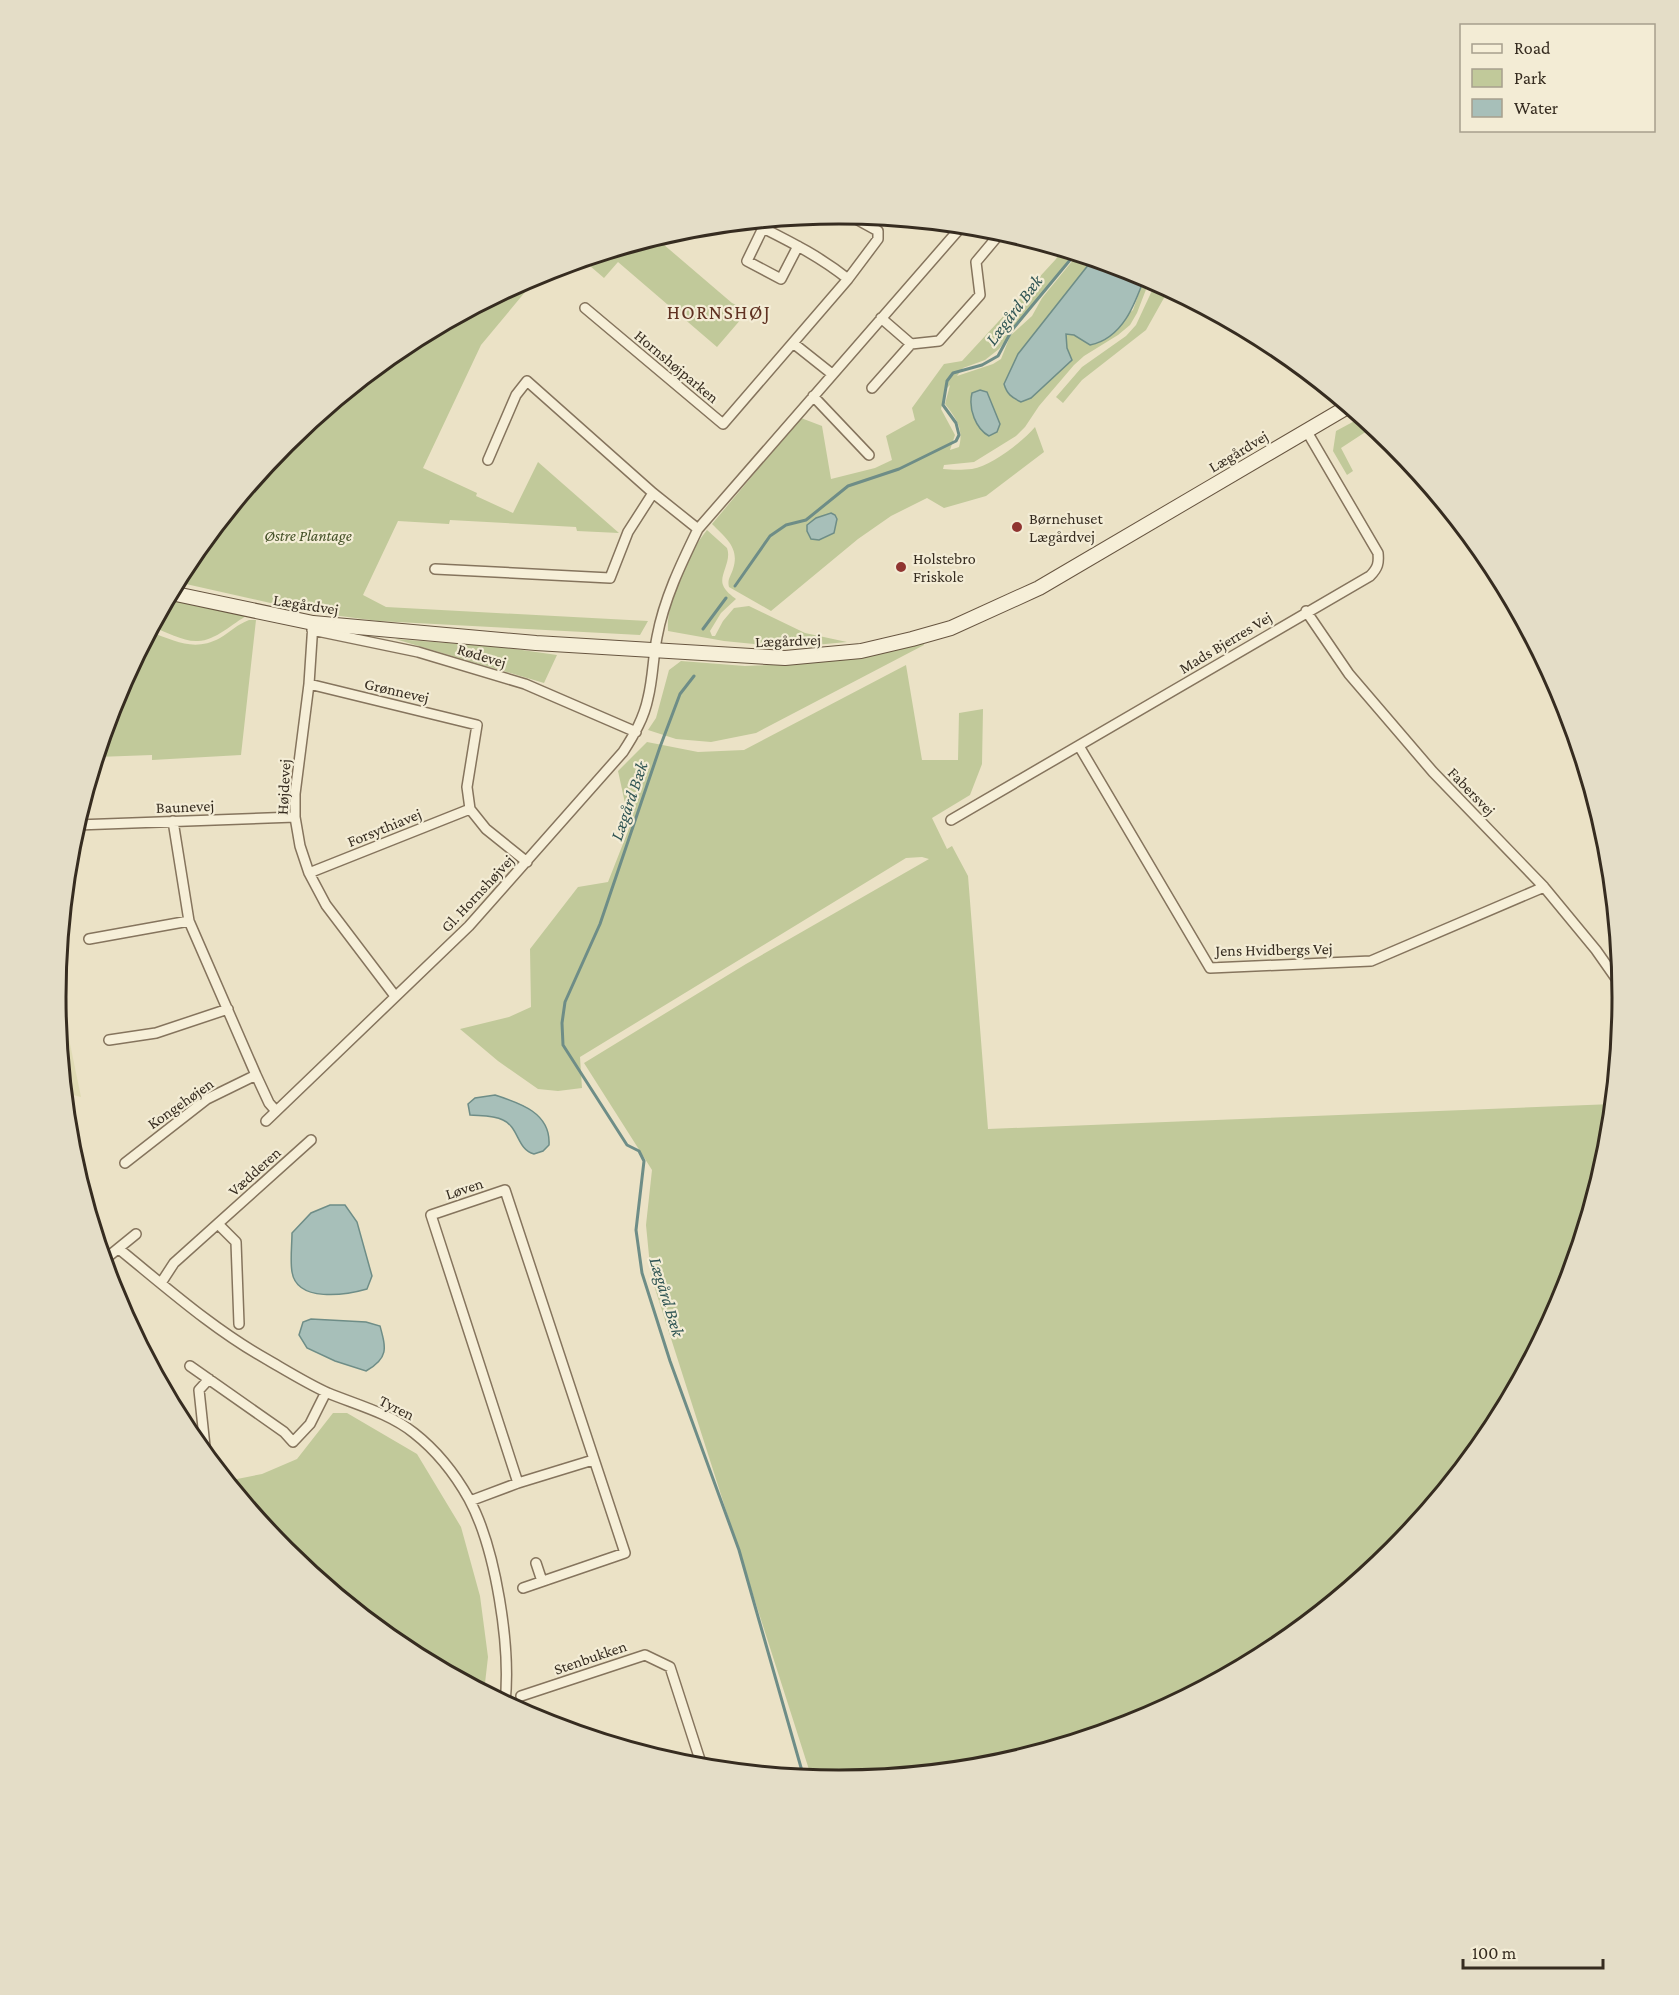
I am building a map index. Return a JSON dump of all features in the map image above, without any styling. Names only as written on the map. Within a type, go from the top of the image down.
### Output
[{"type":"street","name":"Hornshøjparken","points":[[585,308],[723,424],[848,279],[878,239],[878,231],[867,225]]},
{"type":"street","points":[[763,229],[747,261],[781,279],[798,246]]},
{"type":"street","points":[[764,229],[825,261],[848,279]]},
{"type":"street","points":[[656,651],[667,600],[678,568],[698,529],[955,233]]},
{"type":"street","points":[[872,388],[911,344],[939,341],[980,295],[976,261],[994,240]]},
{"type":"street","points":[[881,318],[911,344]]},
{"type":"street","points":[[793,343],[832,374]]},
{"type":"street","points":[[488,460],[516,395],[527,381],[653,493],[698,529]]},
{"type":"street","points":[[813,396],[869,455]]},
{"type":"street","name":"Lægårdvej","points":[[180,595],[312,627],[785,658],[861,651],[951,628],[1039,588],[1342,410]]},
{"type":"street","name":"Mads Bjerres Vej","points":[[951,820],[1306,611],[1370,576],[1377,569],[1379,562],[1377,553],[1306,430]]},
{"type":"street","points":[[435,569],[610,578],[628,532],[653,493]]},
{"type":"street","name":"Fabersvej","points":[[1306,611],[1349,674],[1433,772],[1544,887],[1612,973]]},
{"type":"street","name":"Højdevej","points":[[312,627],[309,684],[295,794],[295,817],[300,846],[309,873],[326,905],[395,996]]},
{"type":"street","name":"Rødevej","points":[[312,627],[418,652],[525,684],[636,732]]},
{"type":"street","name":"Gl. Hornshøjvej","points":[[266,1121],[469,926],[608,771],[636,732],[648,699],[656,651]]},
{"type":"street","name":"Grønnevej","points":[[309,684],[477,725],[467,787],[470,809]]},
{"type":"street","name":"Jens Hvidbergs Vej","points":[[1079,746],[1210,968],[1371,961],[1544,887]]},
{"type":"street","points":[[470,809],[486,829],[527,862]]},
{"type":"street","name":"Forsythiavej","points":[[309,873],[470,809]]},
{"type":"street","name":"Baunevej","points":[[86,825],[295,817]]},
{"type":"street","points":[[173,821],[189,921],[256,1075],[269,1103],[276,1111]]},
{"type":"street","points":[[89,939],[189,921]]},
{"type":"street","points":[[109,1040],[156,1033],[228,1009]]},
{"type":"street","name":"Kongehøjen","points":[[125,1163],[207,1099],[256,1075]]},
{"type":"street","name":"Vædderen","points":[[160,1283],[174,1263],[310,1140]]},
{"type":"street","name":"Løven","points":[[518,1483],[431,1215],[505,1190],[625,1554],[523,1588]]},
{"type":"street","points":[[218,1224],[236,1242],[239,1324]]},
{"type":"street","points":[[110,1255],[136,1234]]},
{"type":"street","name":"Tyren","points":[[119,1249],[214,1326],[268,1360],[326,1392],[391,1418],[414,1432],[437,1454],[470,1501],[483,1536],[495,1578],[505,1637],[506,1695]]},
{"type":"street","points":[[190,1366],[284,1432],[293,1442],[310,1424],[326,1392]]},
{"type":"street","points":[[205,1439],[199,1390],[209,1379]]},
{"type":"street","points":[[470,1501],[518,1483],[593,1460]]},
{"type":"street","points":[[536,1563],[542,1581]]},
{"type":"street","name":"Stenbukken","points":[[521,1696],[645,1655],[670,1667],[699,1758]]},
{"type":"shaded area","points":[[67,1031],[81,1097],[73,1095]]},
{"type":"green space","points":[[664,245],[732,303],[748,311],[717,347],[618,262],[604,278],[589,266]]},
{"type":"green space","points":[[1058,256],[1069,259],[999,349],[985,360],[963,368],[957,376],[1001,359],[1010,336],[1032,316],[1042,298],[1073,260],[1088,265],[1018,354],[1004,384],[1067,348],[1066,334],[1074,335],[1090,345],[1133,310],[1142,286],[1147,288],[1130,325],[1074,365],[1016,436],[974,462],[944,465],[943,469],[957,470],[980,467],[1015,446],[1035,427],[1044,452],[986,496],[944,508],[927,498],[891,516],[858,539],[771,611],[729,587],[735,555],[727,539],[712,524],[801,418],[822,426],[831,479],[875,468],[892,460],[886,436],[915,420],[912,408],[944,364],[962,361]],"holes":[[[950,385],[945,404],[960,429],[959,447],[950,450],[955,435],[941,409],[946,389]]]},
{"type":"green space","points":[[1152,290],[1165,296],[1146,330],[1082,380],[1063,403],[1056,397],[1082,367],[1126,336],[1136,325]]},
{"type":"green space","name":"Østre Plantage","points":[[526,291],[481,345],[423,468],[513,513],[538,462],[619,533],[577,531],[576,527],[450,520],[449,524],[398,521],[363,595],[386,607],[648,621],[640,635],[378,621],[310,612],[186,584],[226,527],[258,487],[329,416],[410,354],[497,304]]},
{"type":"green space","points":[[1355,421],[1366,432],[1341,448],[1353,471],[1347,475],[1333,451],[1336,431]]},
{"type":"green space","points":[[707,530],[727,548],[728,558],[722,581],[725,589],[736,599],[721,613],[710,631],[712,636],[715,636],[723,621],[734,608],[749,606],[805,633],[847,642],[775,646],[724,641],[668,631],[668,619],[674,592],[686,564]]},
{"type":"green space","points":[[176,601],[248,615],[211,638],[198,641],[160,630]]},
{"type":"green space","points":[[249,620],[256,620],[241,755],[152,760],[152,755],[105,757],[125,701],[157,635],[193,645],[211,642]]},
{"type":"green space","points":[[395,639],[500,647],[557,655],[544,683]]},
{"type":"green space","points":[[923,641],[924,645],[756,733],[711,742],[676,739],[648,730],[656,718],[669,670],[681,661],[745,666],[797,664],[864,657]]},
{"type":"green space","points":[[906,665],[922,760],[958,760],[959,713],[983,709],[982,764],[970,795],[932,818],[947,849],[952,846],[968,876],[988,1129],[1605,1104],[1587,1198],[1554,1294],[1509,1384],[1483,1427],[1453,1468],[1421,1508],[1386,1544],[1350,1579],[1310,1611],[1269,1641],[1226,1667],[1136,1712],[1040,1745],[990,1756],[890,1769],[809,1770],[651,1276],[646,1225],[652,1170],[584,1063],[746,964],[929,859],[906,858],[580,1057],[582,1088],[558,1091],[538,1089],[498,1061],[460,1029],[509,1017],[531,1007],[530,949],[578,887],[608,882],[630,826],[618,771],[647,742],[698,752],[744,750]]},
{"type":"green space","points":[[333,1413],[347,1413],[417,1454],[461,1527],[480,1596],[488,1657],[485,1684],[410,1641],[329,1579],[258,1508],[235,1479],[262,1474],[297,1459]]},
{"type":"water","points":[[1088,265],[1142,286],[1126,318],[1111,335],[1090,345],[1074,335],[1066,334],[1067,348],[1072,360],[1031,398],[1021,402],[1008,393],[1004,384],[1018,354]]},
{"type":"water","points":[[980,390],[987,392],[1000,424],[997,432],[989,436],[980,429],[972,412],[972,393]]},
{"type":"water","points":[[831,513],[837,519],[834,533],[819,540],[811,539],[807,525],[816,518]]},
{"type":"water","points":[[495,1095],[524,1106],[539,1117],[548,1134],[549,1145],[543,1151],[534,1154],[528,1152],[508,1123],[499,1118],[470,1115],[468,1104],[475,1098]]},
{"type":"water","points":[[330,1205],[345,1205],[357,1222],[372,1276],[367,1289],[335,1294],[312,1293],[303,1289],[296,1282],[291,1267],[292,1233],[311,1213]]},
{"type":"water","points":[[311,1319],[366,1322],[380,1326],[384,1340],[382,1357],[366,1371],[335,1361],[307,1348],[299,1335],[303,1322]]},
{"type":"waterway","name":"Lægård Bæk","points":[[735,586],[770,536],[786,525],[806,520],[848,486],[899,469],[956,441],[959,435],[956,423],[943,405],[947,381],[953,373],[982,365],[998,356],[1012,330],[1070,260]]},
{"type":"waterway","name":"Lægård Bæk","points":[[703,629],[726,598]]},
{"type":"waterway","name":"Lægård Bæk","points":[[694,676],[680,694],[600,924],[565,1002],[562,1023],[563,1045],[627,1145],[639,1151],[644,1161],[636,1230],[642,1273],[670,1361],[739,1550],[802,1769]]},
{"type":"place","name":"Børnehuset Lægårdvej","points":[[1017,527]]},
{"type":"place","name":"Holstebro Friskole","points":[[901,567]]},
{"type":"district","name":"HORNSHØJ","points":[[719,312]]}]
